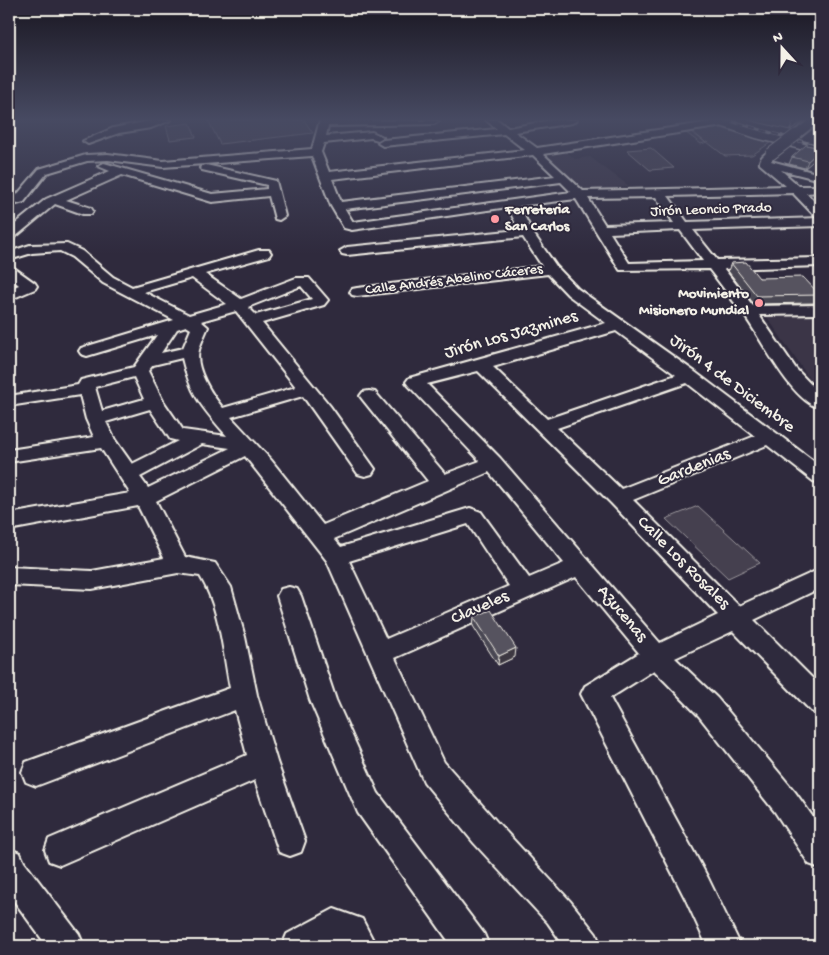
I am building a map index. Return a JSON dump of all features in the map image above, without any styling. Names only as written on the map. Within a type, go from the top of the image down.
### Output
[{"type":"street","points":[[10,205],[20,199],[43,171],[61,165]]},
{"type":"street","points":[[101,165],[212,198],[270,187]]},
{"type":"street","points":[[164,165],[220,182],[270,187]]},
{"type":"street","points":[[208,165],[270,187]]},
{"type":"street","points":[[212,165],[240,167]]},
{"type":"street","points":[[321,165],[337,206],[349,225],[358,226],[580,195],[820,189]]},
{"type":"street","points":[[399,165],[402,168]]},
{"type":"street","points":[[326,176],[431,165]]},
{"type":"street","points":[[549,165],[580,195],[623,265],[630,268],[820,262]]},
{"type":"street","points":[[774,165],[820,214]]},
{"type":"street","points":[[785,165],[820,177]]},
{"type":"street","points":[[13,246],[45,205],[121,172]]},
{"type":"street","points":[[337,206],[564,178]]},
{"type":"street","points":[[270,187],[279,216]]},
{"type":"street","points":[[659,193],[748,311],[802,387],[820,403]]},
{"type":"street","points":[[55,200],[87,211]]},
{"type":"street","name":"Jirón 4 de Diciembre","points":[[512,203],[527,233],[551,269],[573,292],[689,376],[820,476]]},
{"type":"street","name":"Jirón Leoncio Prado","points":[[602,230],[820,222]]},
{"type":"street","points":[[347,251],[527,233]]},
{"type":"street","points":[[13,246],[62,247],[77,254],[108,280],[180,323],[200,327],[190,351],[196,381],[206,400],[246,445],[336,557],[434,772],[485,832],[559,912],[584,946]]},
{"type":"street","points":[[129,292],[264,253]]},
{"type":"street","name":"Calle Andrés Abelino Cáceres","points":[[357,292],[551,269]]},
{"type":"street","points":[[9,271],[30,284],[12,292],[9,296]]},
{"type":"street","points":[[194,273],[239,305],[253,321],[308,389],[365,469]]},
{"type":"street","points":[[87,351],[239,305],[303,280],[321,300],[253,321]]},
{"type":"street","points":[[748,311],[820,309]]},
{"type":"street","points":[[144,366],[180,323]]},
{"type":"street","name":"Jirón Los Jazmines","points":[[416,382],[618,325]]},
{"type":"street","points":[[178,564],[144,498],[106,441],[95,420],[86,386],[92,382],[190,351]]},
{"type":"street","name":"Calle Los Rosales","points":[[481,365],[618,498],[820,703]]},
{"type":"street","points":[[144,366],[154,402],[174,434],[246,445]]},
{"type":"street","points":[[545,426],[689,376]]},
{"type":"street","name":"Azucenas","points":[[416,382],[494,464],[656,656],[708,707],[785,802],[820,852]]},
{"type":"street","points":[[9,401],[87,389]]},
{"type":"street","points":[[219,415],[308,389]]},
{"type":"street","points":[[369,396],[441,483]]},
{"type":"street","points":[[95,420],[154,402]]},
{"type":"street","name":"Gardenias","points":[[618,498],[770,437]]},
{"type":"street","points":[[129,474],[198,439]]},
{"type":"street","points":[[9,456],[106,441]]},
{"type":"street","points":[[9,522],[144,498],[246,445]]},
{"type":"street","points":[[319,536],[441,483],[494,464]]},
{"type":"street","points":[[336,557],[470,516],[474,517],[524,589]]},
{"type":"street","points":[[9,576],[92,580],[178,564],[207,569],[219,587],[233,637],[244,695],[263,762],[290,841]]},
{"type":"street","name":"Claveles","points":[[379,653],[581,565]]},
{"type":"street","points":[[724,946],[697,889],[594,694],[656,656],[820,578]]},
{"type":"street","points":[[289,596],[323,700],[368,803],[472,946]]},
{"type":"street","points":[[36,772],[244,695]]},
{"type":"street","points":[[60,850],[263,762]]},
{"type":"street","points":[[10,871],[67,946]]},
{"type":"street","points":[[299,946],[334,925],[350,931],[359,946]]},
{"type":"shaded area","points":[[555,165],[600,165],[629,186],[587,192]]},
{"type":"shaded area","points":[[644,165],[670,165],[674,168],[650,170]]},
{"type":"shaded area","points":[[820,315],[820,394],[767,317]]},
{"type":"shaded area","points":[[698,506],[760,563],[728,578],[666,519]]},
{"type":"building","points":[[746,262],[759,278],[803,277],[820,295],[757,296],[731,263]]},
{"type":"building","points":[[491,610],[516,648],[499,656],[474,617]]},
{"type":"place","name":"Ferreteria San Carlos","points":[[495,219]]},
{"type":"place","name":"Movimiento Misionero Mundial","points":[[759,303]]}]
